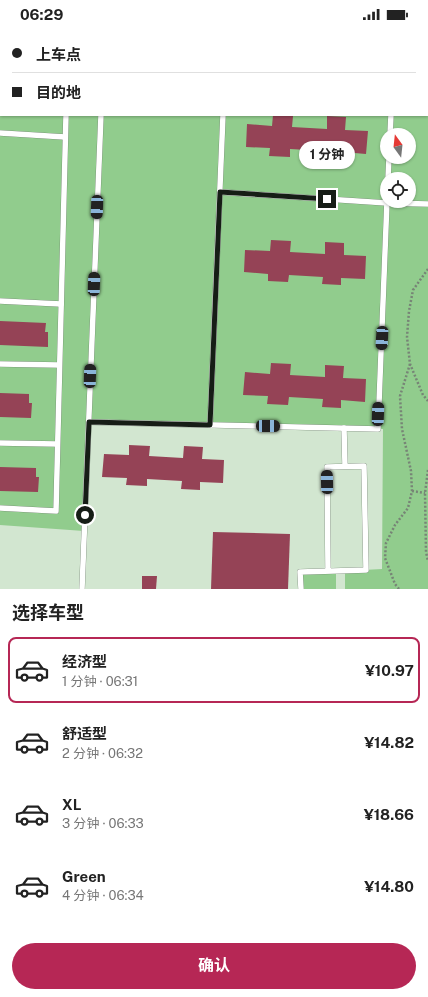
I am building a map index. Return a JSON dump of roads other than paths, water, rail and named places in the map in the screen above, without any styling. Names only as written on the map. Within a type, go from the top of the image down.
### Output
[{"type":"lane","points":[[0,508],[56,511],[66,116]]},
{"type":"lane","points":[[82,589],[101,116]]},
{"type":"lane","points":[[210,425],[224,116]]},
{"type":"lane","points":[[390,128],[391,116]]},
{"type":"lane","points":[[0,133],[66,137]]},
{"type":"lane","points":[[220,192],[380,202]]},
{"type":"lane","points":[[416,203],[428,204]]},
{"type":"lane","points":[[89,422],[378,429],[387,208]]},
{"type":"lane","points":[[0,301],[61,304]]},
{"type":"lane","points":[[0,364],[59,365]]},
{"type":"lane","points":[[344,428],[345,466]]},
{"type":"lane","points":[[0,443],[57,444]]},
{"type":"lane","points":[[301,589],[300,572],[366,570],[364,466],[327,467],[328,571]]}]
